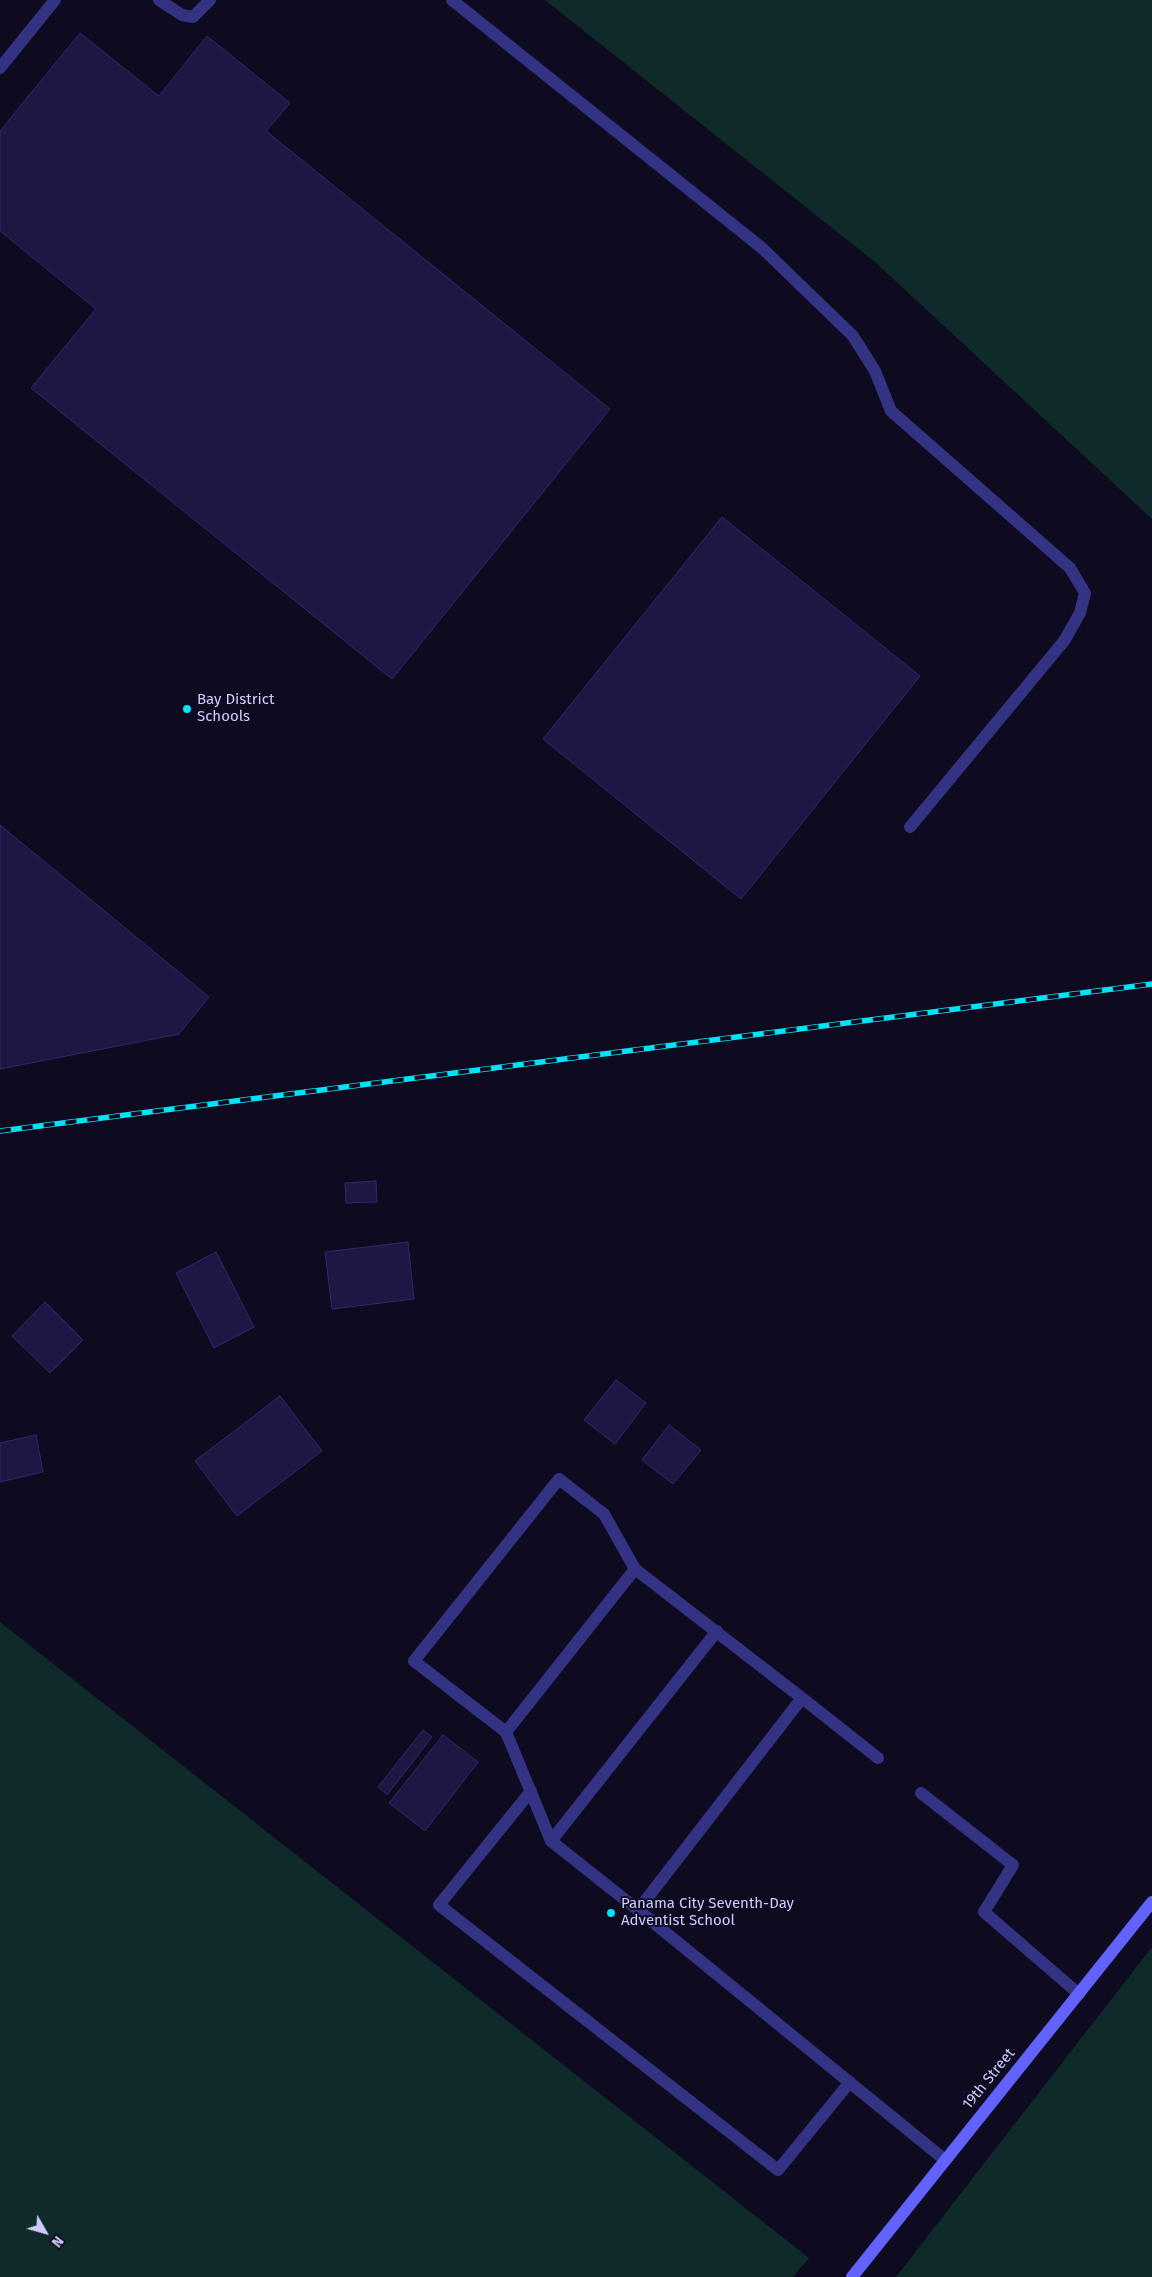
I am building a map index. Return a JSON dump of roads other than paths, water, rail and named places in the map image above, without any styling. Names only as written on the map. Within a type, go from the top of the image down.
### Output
[{"type":"main road","name":"19th Street","points":[[852,2277],[1152,1902]]},
{"type":"lane","points":[[0,68],[55,0]]},
{"type":"lane","points":[[159,0],[182,15],[193,17],[210,0]]},
{"type":"lane","points":[[452,0],[762,248],[854,336],[875,371],[891,411],[1070,568],[1086,592],[1080,614],[1064,641],[910,828]]},
{"type":"lane","points":[[878,1758],[635,1569],[604,1514],[559,1479],[414,1661],[506,1732],[551,1841],[946,2160]]},
{"type":"lane","points":[[506,1732],[635,1569]]},
{"type":"lane","points":[[551,1841],[716,1631]]},
{"type":"lane","points":[[638,1910],[802,1698]]},
{"type":"lane","points":[[531,1792],[439,1905],[778,2170],[850,2082]]},
{"type":"lane","points":[[921,1793],[1013,1865],[984,1912],[1079,1994]]},
{"type":"railway","points":[[0,1131],[1152,984]]},
{"type":"place","name":"Bay District Schools","points":[[187,709]]},
{"type":"place","name":"Panama City Seventh-Day Adventist School","points":[[611,1913]]}]
